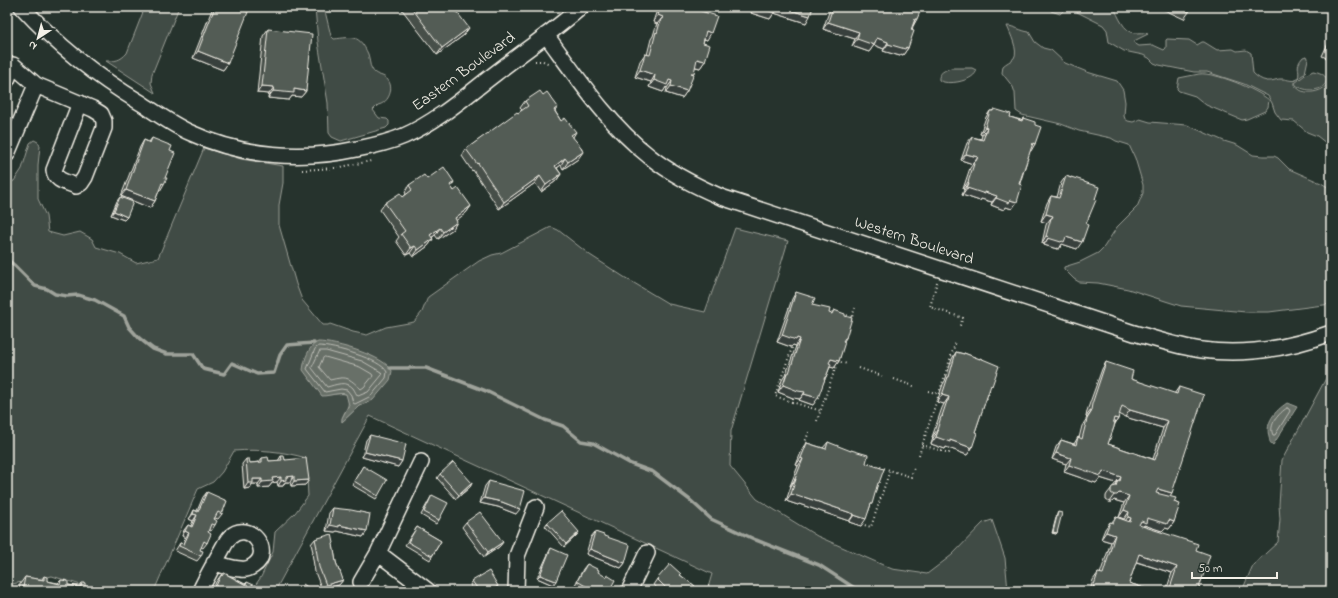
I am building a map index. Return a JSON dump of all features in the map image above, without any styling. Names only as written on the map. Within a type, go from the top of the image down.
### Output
[{"type":"street","name":"Eastern Boulevard","points":[[22,7],[56,41],[85,65],[119,90],[164,119],[192,134],[221,144],[265,155],[312,156],[340,153],[375,146],[404,136],[443,114],[581,7]]},
{"type":"street","name":"Western Boulevard","points":[[546,35],[607,115],[625,135],[650,158],[673,174],[700,188],[721,196],[1134,333],[1173,344],[1202,350],[1222,352],[1260,351],[1292,345],[1331,333]]},
{"type":"street","points":[[7,80],[13,65],[36,85],[80,103],[101,114],[104,121],[104,128],[85,177],[81,183],[76,186],[57,178],[54,175],[54,170],[80,103]]},
{"type":"street","points":[[7,154],[36,85]]},
{"type":"street","points":[[361,582],[378,553],[421,462]]},
{"type":"street","points":[[516,591],[517,556],[536,507]]},
{"type":"street","points":[[378,553],[428,591]]},
{"type":"street","points":[[629,591],[647,553]]},
{"type":"street","points":[[200,591],[214,563]]},
{"type":"path","points":[[531,62],[536,60],[543,61],[553,66]]},
{"type":"path","points":[[298,170],[336,168],[375,159]]},
{"type":"path","points":[[932,280],[938,282],[930,307],[963,318],[960,328]]},
{"type":"path","points":[[849,324],[855,308]]},
{"type":"path","points":[[836,312],[852,317]]},
{"type":"path","points":[[919,455],[956,341]]},
{"type":"path","points":[[793,345],[775,396],[820,411]]},
{"type":"path","points":[[817,421],[837,361],[848,364]]},
{"type":"path","points":[[859,368],[882,376]]},
{"type":"path","points":[[894,379],[916,387]]},
{"type":"path","points":[[983,400],[986,401],[990,387]]},
{"type":"path","points":[[928,391],[938,394]]},
{"type":"path","points":[[792,402],[793,398]]},
{"type":"path","points":[[809,432],[805,442],[812,445]]},
{"type":"path","points":[[922,445],[949,453],[950,449]]},
{"type":"path","points":[[862,461],[911,477],[914,467]]},
{"type":"path","points":[[861,524],[871,527],[890,470]]},
{"type":"shaded area","points":[[145,7],[179,7],[152,74],[151,83],[155,93],[106,61],[117,60],[122,58],[127,53]]},
{"type":"shaded area","points":[[315,7],[324,7],[331,36],[334,39],[355,38],[362,43],[368,54],[370,66],[373,71],[385,77],[389,82],[391,90],[388,98],[373,110],[379,118],[387,119],[389,121],[389,125],[386,128],[341,141],[332,137],[329,133],[328,103],[318,42]]},
{"type":"shaded area","points":[[1049,7],[1114,7],[1117,15],[1128,30],[1135,33],[1148,34],[1134,41],[1134,43],[1139,46],[1153,45],[1164,50],[1166,48],[1167,39],[1189,40],[1197,45],[1204,42],[1217,50],[1246,50],[1251,53],[1253,73],[1259,78],[1267,81],[1281,79],[1293,81],[1297,79],[1299,75],[1298,66],[1300,60],[1307,56],[1308,59],[1305,73],[1294,82],[1294,85],[1302,91],[1313,92],[1324,88],[1331,82],[1331,147],[1317,136],[1307,132],[1294,121],[1281,120],[1275,112],[1268,96],[1244,84],[1207,72],[1194,72],[1159,65],[1143,55],[1124,51],[1109,42],[1107,30],[1103,25],[1069,8],[1065,9],[1060,14],[1051,11]]},
{"type":"shaded area","points":[[1007,26],[1029,32],[1035,42],[1043,48],[1051,50],[1065,63],[1087,72],[1117,81],[1123,90],[1125,102],[1124,116],[1128,121],[1133,122],[1140,119],[1150,122],[1187,125],[1237,145],[1253,155],[1274,156],[1289,169],[1331,189],[1331,304],[1269,312],[1246,312],[1181,306],[1128,289],[1098,283],[1079,282],[1074,279],[1064,269],[1064,267],[1080,262],[1098,253],[1104,247],[1117,227],[1137,207],[1143,193],[1143,185],[1135,158],[1129,145],[1111,138],[1079,131],[1061,124],[1022,115],[1016,111],[1015,93],[1013,87],[1002,73],[1003,66],[1014,58],[1015,55],[1014,42]]},
{"type":"shaded area","points":[[951,68],[972,68],[976,70],[976,72],[970,78],[959,82],[948,83],[939,80],[940,75],[944,71]]},
{"type":"shaded area","points":[[1313,71],[1321,74],[1327,79],[1322,87],[1309,90],[1296,85],[1295,83]]},
{"type":"shaded area","points":[[1199,74],[1225,78],[1245,86],[1269,100],[1268,107],[1265,111],[1242,120],[1206,105],[1195,96],[1177,89],[1179,78]]},
{"type":"shaded area","points":[[34,140],[38,142],[40,146],[38,165],[38,199],[46,216],[48,232],[63,236],[80,232],[92,239],[96,247],[120,254],[136,263],[158,258],[204,148],[241,159],[283,166],[283,183],[279,205],[279,225],[302,300],[323,325],[330,324],[367,335],[386,327],[414,322],[422,312],[428,297],[479,261],[501,253],[551,227],[558,230],[590,255],[669,304],[705,312],[735,228],[788,241],[731,431],[730,466],[757,499],[817,536],[892,569],[927,574],[952,555],[983,523],[992,520],[1005,558],[1008,591],[707,591],[712,574],[370,416],[275,591],[254,591],[254,587],[261,577],[273,552],[275,532],[295,513],[308,496],[306,458],[279,452],[252,450],[234,451],[222,472],[213,482],[198,489],[154,591],[100,591],[52,576],[7,585],[7,183],[14,181],[22,169],[30,143]],"holes":[[[314,343],[373,400],[359,406],[342,422],[342,418],[348,406],[348,399],[346,394],[327,395],[320,392],[317,388]]]},
{"type":"shaded area","points":[[1331,369],[1331,591],[1242,591],[1253,565],[1278,542],[1282,460]]},
{"type":"water","points":[[318,342],[336,344],[370,355],[388,365],[392,371],[390,380],[373,400],[359,406],[342,422],[342,418],[349,405],[346,394],[340,393],[322,396],[303,370],[304,362],[308,353],[312,346]]},
{"type":"water","points":[[1287,403],[1297,407],[1273,445],[1270,441],[1268,426],[1275,413]]},
{"type":"building","points":[[215,7],[236,7],[248,12],[228,63],[198,51]]},
{"type":"building","points":[[411,7],[453,7],[469,28],[442,48]]},
{"type":"building","points":[[660,7],[702,7],[701,11],[717,16],[711,33],[706,31],[703,43],[710,45],[705,61],[697,59],[694,73],[691,73],[694,74],[687,91],[671,86],[672,81],[669,80],[667,85],[654,80],[655,75],[640,70],[645,54],[650,55],[656,32],[657,33],[663,17],[658,15]]},
{"type":"building","points":[[758,7],[777,7],[775,13]]},
{"type":"building","points":[[781,7],[813,7],[810,16]]},
{"type":"building","points":[[833,7],[922,7],[911,30],[914,31],[908,48],[906,47],[905,49],[888,44],[888,42],[877,38],[874,45],[857,39],[859,32],[828,22]]},
{"type":"building","points":[[1178,7],[1191,7],[1189,12]]},
{"type":"building","points":[[268,29],[312,34],[306,91],[294,89],[294,93],[273,91],[274,87],[262,86]]},
{"type":"building","points":[[1331,41],[1331,51],[1327,49]]},
{"type":"building","points":[[540,91],[543,95],[547,92],[558,107],[554,110],[561,121],[565,118],[576,132],[571,135],[581,147],[583,152],[568,162],[565,158],[555,166],[561,174],[546,185],[540,176],[504,202],[478,163],[477,164],[466,149],[517,112],[518,113],[528,106],[525,101]]},
{"type":"building","points":[[994,109],[1011,114],[1010,117],[1022,121],[1023,118],[1035,122],[1035,125],[1041,127],[1035,144],[1033,143],[1019,184],[1022,185],[1017,202],[1010,200],[1009,203],[996,198],[997,196],[967,188],[975,161],[978,157],[966,154],[972,137],[983,140],[990,111],[993,111]]},
{"type":"building","points":[[152,138],[172,146],[170,151],[175,153],[165,178],[167,178],[164,184],[162,183],[155,201],[126,190],[144,140],[150,143]]},
{"type":"building","points":[[444,167],[454,182],[450,185],[454,191],[458,188],[471,206],[455,218],[457,222],[443,232],[440,228],[430,235],[433,239],[418,250],[415,246],[411,248],[401,234],[405,231],[385,203],[400,193],[403,197],[412,190],[409,185],[424,175],[427,179]]},
{"type":"building","points":[[1066,176],[1099,187],[1096,200],[1086,224],[1088,225],[1082,242],[1066,237],[1064,242],[1061,242],[1046,236],[1051,218],[1053,216],[1046,214],[1051,196],[1059,198]]},
{"type":"building","points":[[120,197],[133,202],[127,217],[114,211]]},
{"type":"building","points":[[796,292],[815,298],[812,305],[830,309],[829,313],[832,314],[834,310],[852,318],[846,338],[843,341],[845,342],[839,361],[831,359],[829,363],[831,364],[818,398],[783,385],[787,373],[789,373],[800,339],[797,338],[796,340],[782,335]]},
{"type":"building","points":[[956,352],[980,358],[999,366],[975,432],[977,433],[972,448],[950,440],[950,442],[936,437],[941,417],[943,416],[949,397],[942,395]]},
{"type":"building","points":[[1106,362],[1133,371],[1131,379],[1177,394],[1179,387],[1204,395],[1172,493],[1158,489],[1156,493],[1176,498],[1174,502],[1180,504],[1174,522],[1169,520],[1167,524],[1147,518],[1146,523],[1141,521],[1139,525],[1198,544],[1196,550],[1210,555],[1198,591],[1169,591],[1177,567],[1139,554],[1129,583],[1153,591],[1092,591],[1098,573],[1103,574],[1115,535],[1106,532],[1110,522],[1113,523],[1116,517],[1130,522],[1131,518],[1128,517],[1129,512],[1124,510],[1129,496],[1119,493],[1114,495],[1111,493],[1112,487],[1116,486],[1121,477],[1103,471],[1101,476],[1069,465],[1071,458],[1056,453],[1061,440],[1076,445],[1078,437],[1082,439],[1087,419],[1092,411],[1092,404]],"holes":[[[1122,406],[1130,410],[1168,421],[1155,460],[1108,444],[1114,427],[1114,418],[1118,419]]]},
{"type":"building","points":[[370,435],[406,444],[402,461],[365,452]]},
{"type":"building","points":[[828,442],[851,451],[868,455],[866,463],[884,469],[866,519],[804,497],[791,494],[803,459],[801,458],[807,443],[826,449]]},
{"type":"building","points":[[281,456],[284,456],[285,460],[306,458],[309,480],[294,481],[294,476],[286,477],[286,480],[281,481],[281,477],[272,478],[273,481],[262,482],[262,479],[253,479],[253,483],[248,483],[246,459],[249,459],[250,463],[262,462],[262,458],[268,457],[269,461],[282,460]]},
{"type":"building","points":[[453,462],[472,483],[459,495],[440,474]]},
{"type":"building","points":[[363,466],[387,480],[378,496],[354,481]]},
{"type":"building","points":[[489,481],[525,491],[520,509],[502,502],[484,498]]},
{"type":"building","points":[[207,492],[227,501],[222,514],[218,512],[214,519],[217,521],[215,525],[211,524],[208,532],[211,534],[207,543],[204,541],[200,550],[203,551],[201,556],[179,546],[180,543],[184,544],[189,533],[185,531],[188,525],[192,527],[197,515],[193,514],[194,510],[198,512]]},
{"type":"building","points":[[432,495],[448,503],[439,520],[424,512]]},
{"type":"building","points":[[333,508],[370,514],[367,531],[339,525],[339,527],[330,525]]},
{"type":"building","points":[[561,511],[579,532],[566,544],[547,523]]},
{"type":"building","points":[[480,512],[503,542],[488,552],[466,522]]},
{"type":"building","points":[[1058,512],[1062,513],[1057,533],[1053,532]]},
{"type":"building","points":[[417,527],[441,541],[432,556],[408,542]]},
{"type":"building","points":[[595,532],[630,545],[625,563],[590,549]]},
{"type":"building","points":[[332,534],[336,562],[343,580],[326,585],[319,567],[315,539]]},
{"type":"building","points":[[551,548],[567,555],[556,581],[540,575]]},
{"type":"building","points":[[587,564],[599,570],[598,572],[606,577],[607,575],[615,580],[609,591],[597,591],[577,581]]},
{"type":"building","points":[[670,564],[681,574],[680,575],[695,586],[690,591],[672,591],[668,588],[667,589],[657,579]]},
{"type":"building","points":[[489,571],[498,586],[490,591],[479,591],[472,581]]},
{"type":"building","points":[[224,573],[246,585],[247,582],[256,586],[254,591],[221,591],[215,588],[221,575],[222,576]]},
{"type":"building","points":[[44,576],[47,577],[47,581],[60,584],[61,580],[68,581],[68,585],[81,587],[82,583],[85,583],[85,587],[103,591],[26,591],[27,588],[23,587],[25,577],[44,580]]},
{"type":"building","points":[[303,584],[313,591],[299,591]]},
{"type":"building","points":[[386,584],[396,591],[382,591]]},
{"type":"waterway","points":[[7,259],[35,286],[47,289],[55,294],[67,296],[78,295],[95,300],[124,316],[129,327],[139,338],[153,349],[167,354],[193,354],[203,369],[224,374],[232,363],[257,374],[274,373],[280,355],[287,345],[314,343]]},
{"type":"waterway","points":[[390,368],[426,368],[486,391],[545,420],[563,426],[581,441],[593,443],[631,464],[653,472],[690,500],[711,519],[756,540],[819,565],[859,591]]}]
